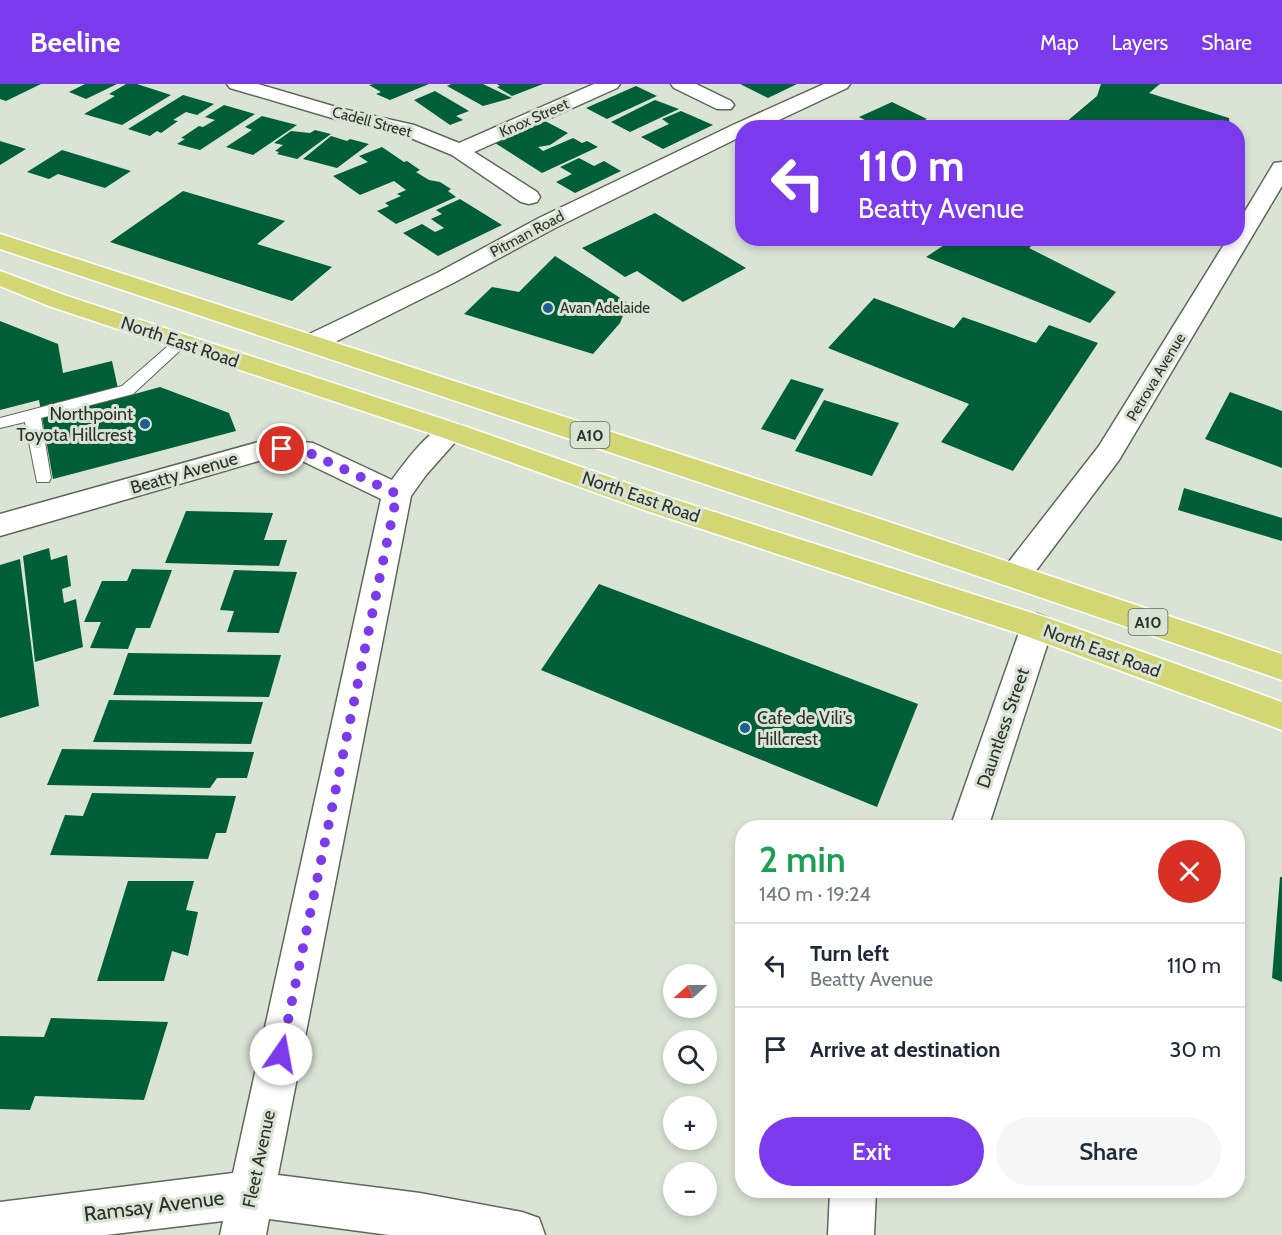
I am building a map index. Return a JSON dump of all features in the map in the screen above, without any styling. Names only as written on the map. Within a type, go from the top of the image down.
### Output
[{"type":"highway","name":"A10","points":[[0,241],[1015,576],[1282,667]]},
{"type":"highway","name":"North East Road","points":[[0,278],[58,301],[451,431],[654,503],[1037,627],[1282,716]]},
{"type":"highway","points":[[260,369],[312,343]]},
{"type":"highway","points":[[1015,576],[1037,627]]},
{"type":"street","name":"Cadell Street","points":[[237,84],[339,114],[407,129],[459,151],[529,197]]},
{"type":"street","name":"Knox Street","points":[[459,151],[610,84]]},
{"type":"street","points":[[681,84],[724,105]]},
{"type":"street","name":"Pitman Road","points":[[761,120],[840,84]]},
{"type":"street","name":"Pitman Road","points":[[312,343],[445,278],[547,223],[735,132]]},
{"type":"street","name":"Petrova Avenue","points":[[1245,229],[1282,168]]},
{"type":"street","name":"Petrova Avenue","points":[[1015,576],[1109,453],[1235,246]]},
{"type":"street","name":"Fleet Avenue","points":[[248,1215],[397,494],[416,468],[451,431]]},
{"type":"street","name":"Beatty Avenue","points":[[0,525],[262,451],[282,449],[303,450],[397,494]]},
{"type":"street","name":"Dauntless Street","points":[[972,820],[1037,627]]},
{"type":"street","points":[[851,1235],[853,1198]]},
{"type":"street","name":"Ramsay Avenue","points":[[0,1225],[248,1215],[420,1216],[522,1235]]},
{"type":"lane","points":[[0,423],[127,390],[180,342]]},
{"type":"lane","points":[[32,415],[43,478]]},
{"type":"building","points":[[0,84],[41,84],[6,101],[0,99]]},
{"type":"building","points":[[85,84],[117,84],[86,99],[69,92]]},
{"type":"building","points":[[126,84],[137,84],[171,95],[122,125],[84,114],[115,96],[109,94]]},
{"type":"building","points":[[429,84],[390,100],[376,94],[381,92],[369,85]]},
{"type":"building","points":[[483,84],[512,98],[483,106],[447,86]]},
{"type":"building","points":[[497,84],[543,84],[512,96],[497,87],[500,86]]},
{"type":"building","points":[[740,84],[797,84],[768,98]]},
{"type":"building","points":[[1101,84],[1160,84],[1149,93],[1229,118],[1229,120],[1068,120],[1097,96]]},
{"type":"building","points":[[636,86],[657,96],[607,119],[586,108]]},
{"type":"building","points":[[435,91],[469,111],[456,116],[463,120],[450,125],[414,100]]},
{"type":"building","points":[[183,95],[214,104],[197,115],[186,112],[173,120],[178,121],[161,133],[157,131],[150,136],[128,129]]},
{"type":"building","points":[[655,100],[679,109],[630,132],[611,122]]},
{"type":"building","points":[[892,102],[927,119],[865,120],[859,117]]},
{"type":"building","points":[[224,105],[255,114],[200,150],[177,144],[185,139],[181,138],[199,126],[203,127],[215,120],[205,117]]},
{"type":"building","points":[[681,111],[713,125],[663,149],[641,137],[669,124],[662,119]]},
{"type":"building","points":[[262,116],[297,125],[253,155],[226,147],[252,130],[245,127]]},
{"type":"building","points":[[545,121],[568,133],[550,145],[538,147],[543,151],[573,138],[582,143],[587,141],[598,147],[542,173],[495,143]]},
{"type":"building","points":[[315,130],[331,134],[297,159],[277,154],[279,152],[275,151],[283,145],[274,143],[291,131],[310,133]]},
{"type":"building","points":[[331,136],[369,144],[337,168],[303,159]]},
{"type":"building","points":[[0,141],[26,149],[0,165]]},
{"type":"building","points":[[382,147],[420,170],[416,172],[429,180],[440,182],[451,189],[448,191],[456,197],[396,224],[377,211],[389,206],[385,203],[401,196],[397,194],[406,190],[394,181],[360,195],[333,176],[368,162],[359,156]]},
{"type":"building","points":[[62,150],[131,171],[105,188],[58,174],[49,179],[27,172]]},
{"type":"building","points":[[579,158],[594,166],[604,161],[621,171],[575,193],[556,182],[572,174],[560,167]]},
{"type":"building","points":[[183,191],[285,221],[257,244],[332,267],[292,301],[110,242]]},
{"type":"building","points":[[460,199],[502,225],[438,256],[403,233],[422,224],[435,232],[444,228],[431,219],[442,214],[436,210]]},
{"type":"building","points":[[655,213],[746,268],[683,302],[637,271],[625,277],[582,248]]},
{"type":"building","points":[[943,246],[1031,246],[1029,248],[1116,292],[1090,323],[926,257]]},
{"type":"building","name":"Avan Adelaide","points":[[555,256],[628,303],[620,323],[593,354],[464,314],[492,287],[519,292]]},
{"type":"building","points":[[874,298],[954,328],[963,317],[1036,343],[1049,325],[1098,343],[1013,471],[941,442],[969,404],[828,348]]},
{"type":"building","points":[[0,321],[58,344],[63,373],[112,361],[120,398],[160,387],[229,413],[236,431],[53,479],[39,400],[0,410]]},
{"type":"building","points":[[791,379],[824,389],[795,440],[761,429]]},
{"type":"building","points":[[1230,392],[1282,411],[1282,468],[1205,439]]},
{"type":"building","points":[[824,400],[899,423],[872,476],[795,451]]},
{"type":"building","points":[[1184,488],[1282,518],[1282,541],[1178,510]]},
{"type":"building","points":[[186,511],[273,513],[264,540],[287,540],[279,566],[165,563]]},
{"type":"building","points":[[49,548],[51,560],[67,555],[71,586],[62,589],[64,603],[76,599],[83,647],[35,662],[23,556]]},
{"type":"building","points":[[20,559],[39,706],[0,718],[0,565]]},
{"type":"building","points":[[132,569],[172,570],[150,628],[136,628],[128,649],[90,648],[101,622],[84,622],[102,581],[127,581]]},
{"type":"building","points":[[234,570],[297,572],[279,633],[227,632],[234,611],[220,610]]},
{"type":"building","points":[[599,584],[918,704],[877,807],[541,670]]},
{"type":"building","points":[[128,653],[281,655],[269,697],[113,695]]},
{"type":"building","points":[[109,700],[263,702],[251,744],[93,742]]},
{"type":"building","points":[[62,749],[254,752],[247,778],[217,778],[210,788],[47,785]]},
{"type":"building","points":[[92,793],[236,796],[226,833],[216,833],[208,859],[50,855],[65,815],[83,816]]},
{"type":"building","points":[[1280,877],[1282,877],[1282,982],[1272,978]]},
{"type":"building","points":[[128,881],[194,881],[186,910],[198,912],[188,956],[172,951],[164,981],[97,981]]},
{"type":"building","points":[[51,1018],[168,1022],[144,1100],[35,1096],[30,1110],[0,1109],[0,1036],[44,1037]]},
{"type":"place","name":"Avan Adelaide","points":[[548,308]]},
{"type":"place","name":"Northpoint Toyota Hillcrest","points":[[145,424]]},
{"type":"place","name":"Cafe de Vili’s Hillcrest","points":[[745,728]]},
{"type":"route","points":[[281,1054],[397,494],[303,450],[282,449]]}]
